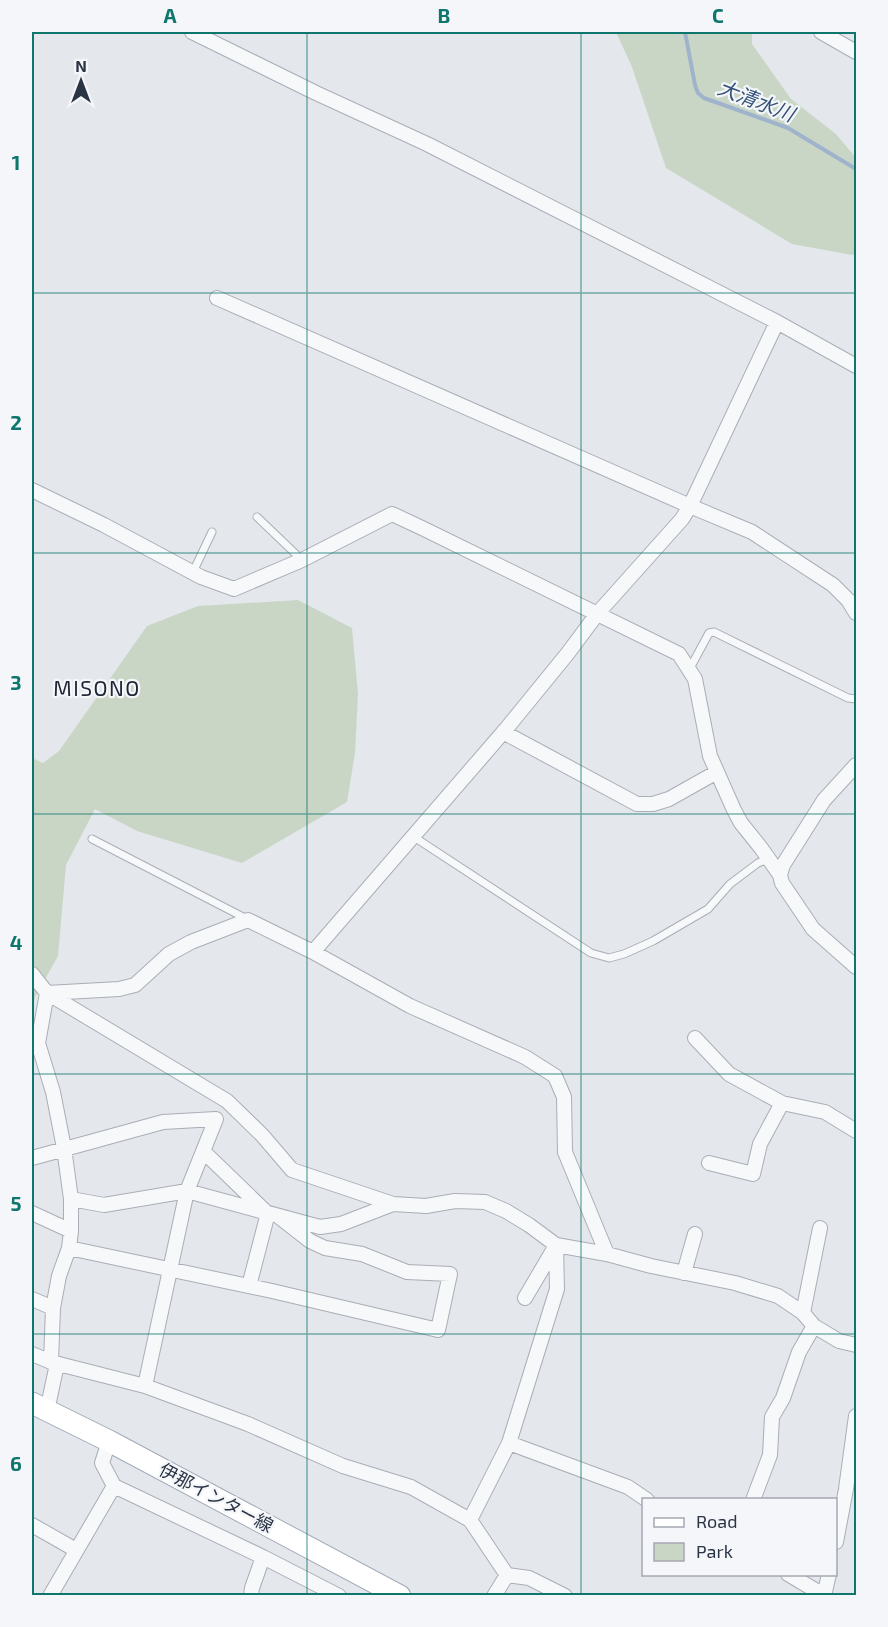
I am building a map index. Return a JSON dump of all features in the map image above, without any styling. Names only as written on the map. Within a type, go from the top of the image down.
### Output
[{"type":"main road","name":"伊那インター線","points":[[39,1407],[109,1441],[400,1596]]},
{"type":"street","points":[[192,32],[427,144],[777,322],[856,366]]},
{"type":"street","points":[[821,32],[856,52]]},
{"type":"street","points":[[217,298],[752,532],[833,585],[848,600],[856,613]]},
{"type":"street","points":[[313,952],[503,732],[597,614],[682,519],[777,322]]},
{"type":"street","points":[[32,490],[201,577],[234,589],[302,560],[392,514],[679,654],[695,679],[710,756],[741,823],[780,875],[782,883],[813,928],[856,967]]},
{"type":"street","points":[[503,732],[637,804],[653,804],[669,799],[717,772]]},
{"type":"street","points":[[780,875],[783,865],[824,800],[856,765]]},
{"type":"street","points":[[47,993],[119,989],[135,985],[170,954],[191,942],[248,920],[313,952],[410,1006],[525,1058],[555,1076],[564,1097],[565,1152],[607,1254]]},
{"type":"street","points":[[32,974],[47,993],[227,1101],[262,1135],[292,1170],[393,1204],[426,1206],[455,1201],[485,1202],[506,1211],[556,1245],[735,1283],[778,1296],[803,1313],[814,1326],[839,1341],[856,1344]]},
{"type":"street","points":[[39,1407],[54,1363],[53,1308],[59,1276],[69,1248],[71,1231],[71,1199],[64,1148],[53,1092],[38,1043],[47,993]]},
{"type":"street","points":[[695,1038],[729,1074],[782,1103],[825,1112],[856,1131]]},
{"type":"street","points":[[145,1386],[187,1191],[216,1119],[227,1101]]},
{"type":"street","points":[[709,1162],[753,1174],[760,1144],[782,1103]]},
{"type":"street","points":[[32,1158],[163,1122],[216,1119]]},
{"type":"street","points":[[69,1248],[249,1286],[438,1330],[450,1274],[407,1272],[362,1254],[325,1248],[310,1241],[273,1215],[204,1152]]},
{"type":"street","points":[[71,1199],[104,1205],[187,1191],[320,1227],[341,1224],[393,1204]]},
{"type":"street","points":[[32,1213],[71,1231]]},
{"type":"street","points":[[249,1286],[273,1215]]},
{"type":"street","points":[[803,1313],[820,1228]]},
{"type":"street","points":[[684,1273],[695,1234]]},
{"type":"street","points":[[525,1298],[556,1245]]},
{"type":"street","points":[[470,1520],[509,1443],[557,1289],[556,1245]]},
{"type":"street","points":[[32,1299],[53,1308]]},
{"type":"street","points":[[754,1498],[770,1455],[772,1417],[783,1398],[799,1352],[814,1326]]},
{"type":"street","points":[[32,1354],[54,1363],[145,1386],[248,1424],[343,1466],[411,1487],[470,1520],[507,1575],[529,1578],[565,1596]]},
{"type":"street","points":[[837,1537],[856,1416]]},
{"type":"street","points":[[109,1441],[102,1462],[114,1486],[339,1596]]},
{"type":"street","points":[[509,1443],[628,1487],[644,1498]]},
{"type":"street","points":[[50,1596],[114,1486]]},
{"type":"street","points":[[32,1525],[76,1550]]},
{"type":"street","points":[[251,1596],[263,1557]]},
{"type":"street","points":[[494,1596],[507,1575]]},
{"type":"street","points":[[790,1576],[825,1596],[829,1576]]},
{"type":"lane","points":[[257,517],[302,560]]},
{"type":"lane","points":[[193,572],[212,532]]},
{"type":"lane","points":[[689,670],[709,633],[714,632],[848,698],[856,699]]},
{"type":"lane","points":[[414,837],[591,953],[609,958],[653,941],[708,909],[730,884],[768,858]]},
{"type":"lane","points":[[92,839],[248,920]]},
{"type":"green space","points":[[616,32],[752,32],[752,44],[791,99],[836,134],[856,158],[856,254],[792,244],[666,168],[632,67]]},
{"type":"green space","points":[[298,600],[352,628],[358,694],[355,753],[347,802],[242,863],[137,831],[95,809],[66,865],[58,956],[35,997],[32,1013],[32,758],[43,763],[59,751],[147,626],[198,606]]},
{"type":"waterway","name":"大清水川","points":[[685,32],[695,85],[698,93],[704,98],[788,128],[856,169]]},
{"type":"district","name":"MISONO","points":[[97,689]]}]
